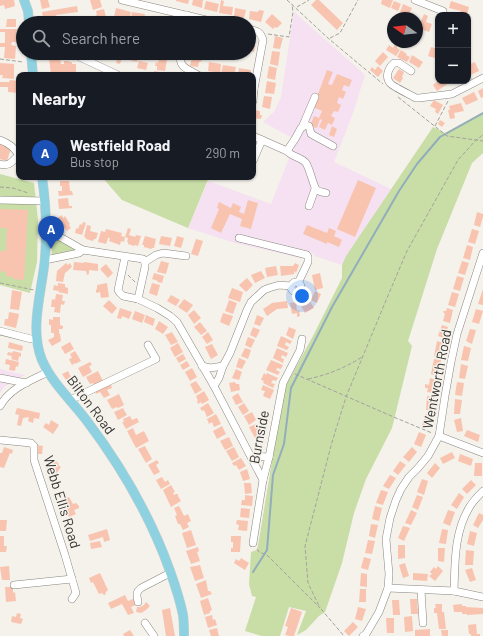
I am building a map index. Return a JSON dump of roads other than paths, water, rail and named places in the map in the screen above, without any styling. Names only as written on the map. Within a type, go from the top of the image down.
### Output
[{"type":"main road","points":[[24,0],[28,11]]},
{"type":"main road","points":[[28,0],[28,16]]},
{"type":"main road","points":[[31,60],[33,72]]},
{"type":"main road","name":"Bilton Road","points":[[42,180],[46,229],[45,260],[36,320],[37,339],[42,359],[48,372],[87,421],[116,463],[149,522],[164,554],[176,589],[183,615],[184,636]]},
{"type":"street","points":[[122,0],[190,16]]},
{"type":"street","points":[[415,0],[444,11]]},
{"type":"street","points":[[256,31],[260,33],[263,40],[256,78]]},
{"type":"street","points":[[86,60],[112,72]]},
{"type":"street","points":[[180,60],[183,66],[193,72]]},
{"type":"street","points":[[412,71],[399,63],[394,63],[390,66],[388,78],[391,84],[416,98],[452,94],[483,78]]},
{"type":"street","points":[[287,151],[303,126],[315,97]]},
{"type":"street","points":[[303,126],[309,126],[311,134],[333,146]]},
{"type":"street","points":[[256,137],[287,151],[289,154],[306,162],[316,190],[309,206]]},
{"type":"street","points":[[0,140],[7,142],[16,150]]},
{"type":"street","points":[[256,154],[262,140]]},
{"type":"street","points":[[0,164],[5,165],[11,163],[16,158]]},
{"type":"street","points":[[316,190],[326,193]]},
{"type":"street","points":[[0,200],[45,201]]},
{"type":"street","points":[[46,229],[83,250],[142,259],[145,262],[146,267],[138,300]]},
{"type":"street","points":[[214,386],[230,353],[246,310],[251,302],[264,290],[279,285],[291,286],[292,291],[297,292],[301,289],[301,285],[298,283],[308,262],[307,255],[240,238]]},
{"type":"street","points":[[45,260],[79,253],[83,250]]},
{"type":"street","points":[[145,262],[156,255],[164,253],[186,256]]},
{"type":"street","name":"Wentworth Road","points":[[364,636],[379,612],[388,588],[390,574],[386,540],[390,518],[396,500],[409,477],[428,456],[440,436],[450,362],[457,334],[483,253]]},
{"type":"street","points":[[125,257],[118,290],[123,296],[138,300],[157,308],[177,322],[214,386],[263,480]]},
{"type":"street","points":[[0,331],[31,339],[37,339]]},
{"type":"street","name":"Burnside","points":[[253,544],[263,480],[269,457],[283,383],[300,350],[302,339]]},
{"type":"street","points":[[70,400],[156,359],[148,345]]},
{"type":"street","points":[[202,366],[210,368],[223,366]]},
{"type":"street","points":[[0,406],[10,393],[48,372]]},
{"type":"street","points":[[0,385],[3,379],[26,383]]},
{"type":"street","points":[[440,436],[483,453]]},
{"type":"street","name":"Webb Ellis Road","points":[[0,440],[31,443],[34,446],[34,460],[76,593],[72,599]]},
{"type":"street","points":[[251,456],[269,457]]},
{"type":"street","points":[[454,591],[459,530],[469,507],[483,491]]},
{"type":"street","points":[[138,602],[137,591],[170,573]]},
{"type":"street","points":[[14,585],[72,579]]},
{"type":"street","points":[[388,588],[454,591],[483,597]]},
{"type":"street","points":[[421,590],[423,623]]},
{"type":"street","points":[[145,622],[154,636]]},
{"type":"waterway","points":[[253,572],[267,550],[273,475],[284,444],[291,388],[332,307],[399,191],[417,164],[440,137],[483,113]]},
{"type":"place","name":"Westfield Road","points":[[51,249]]}]
